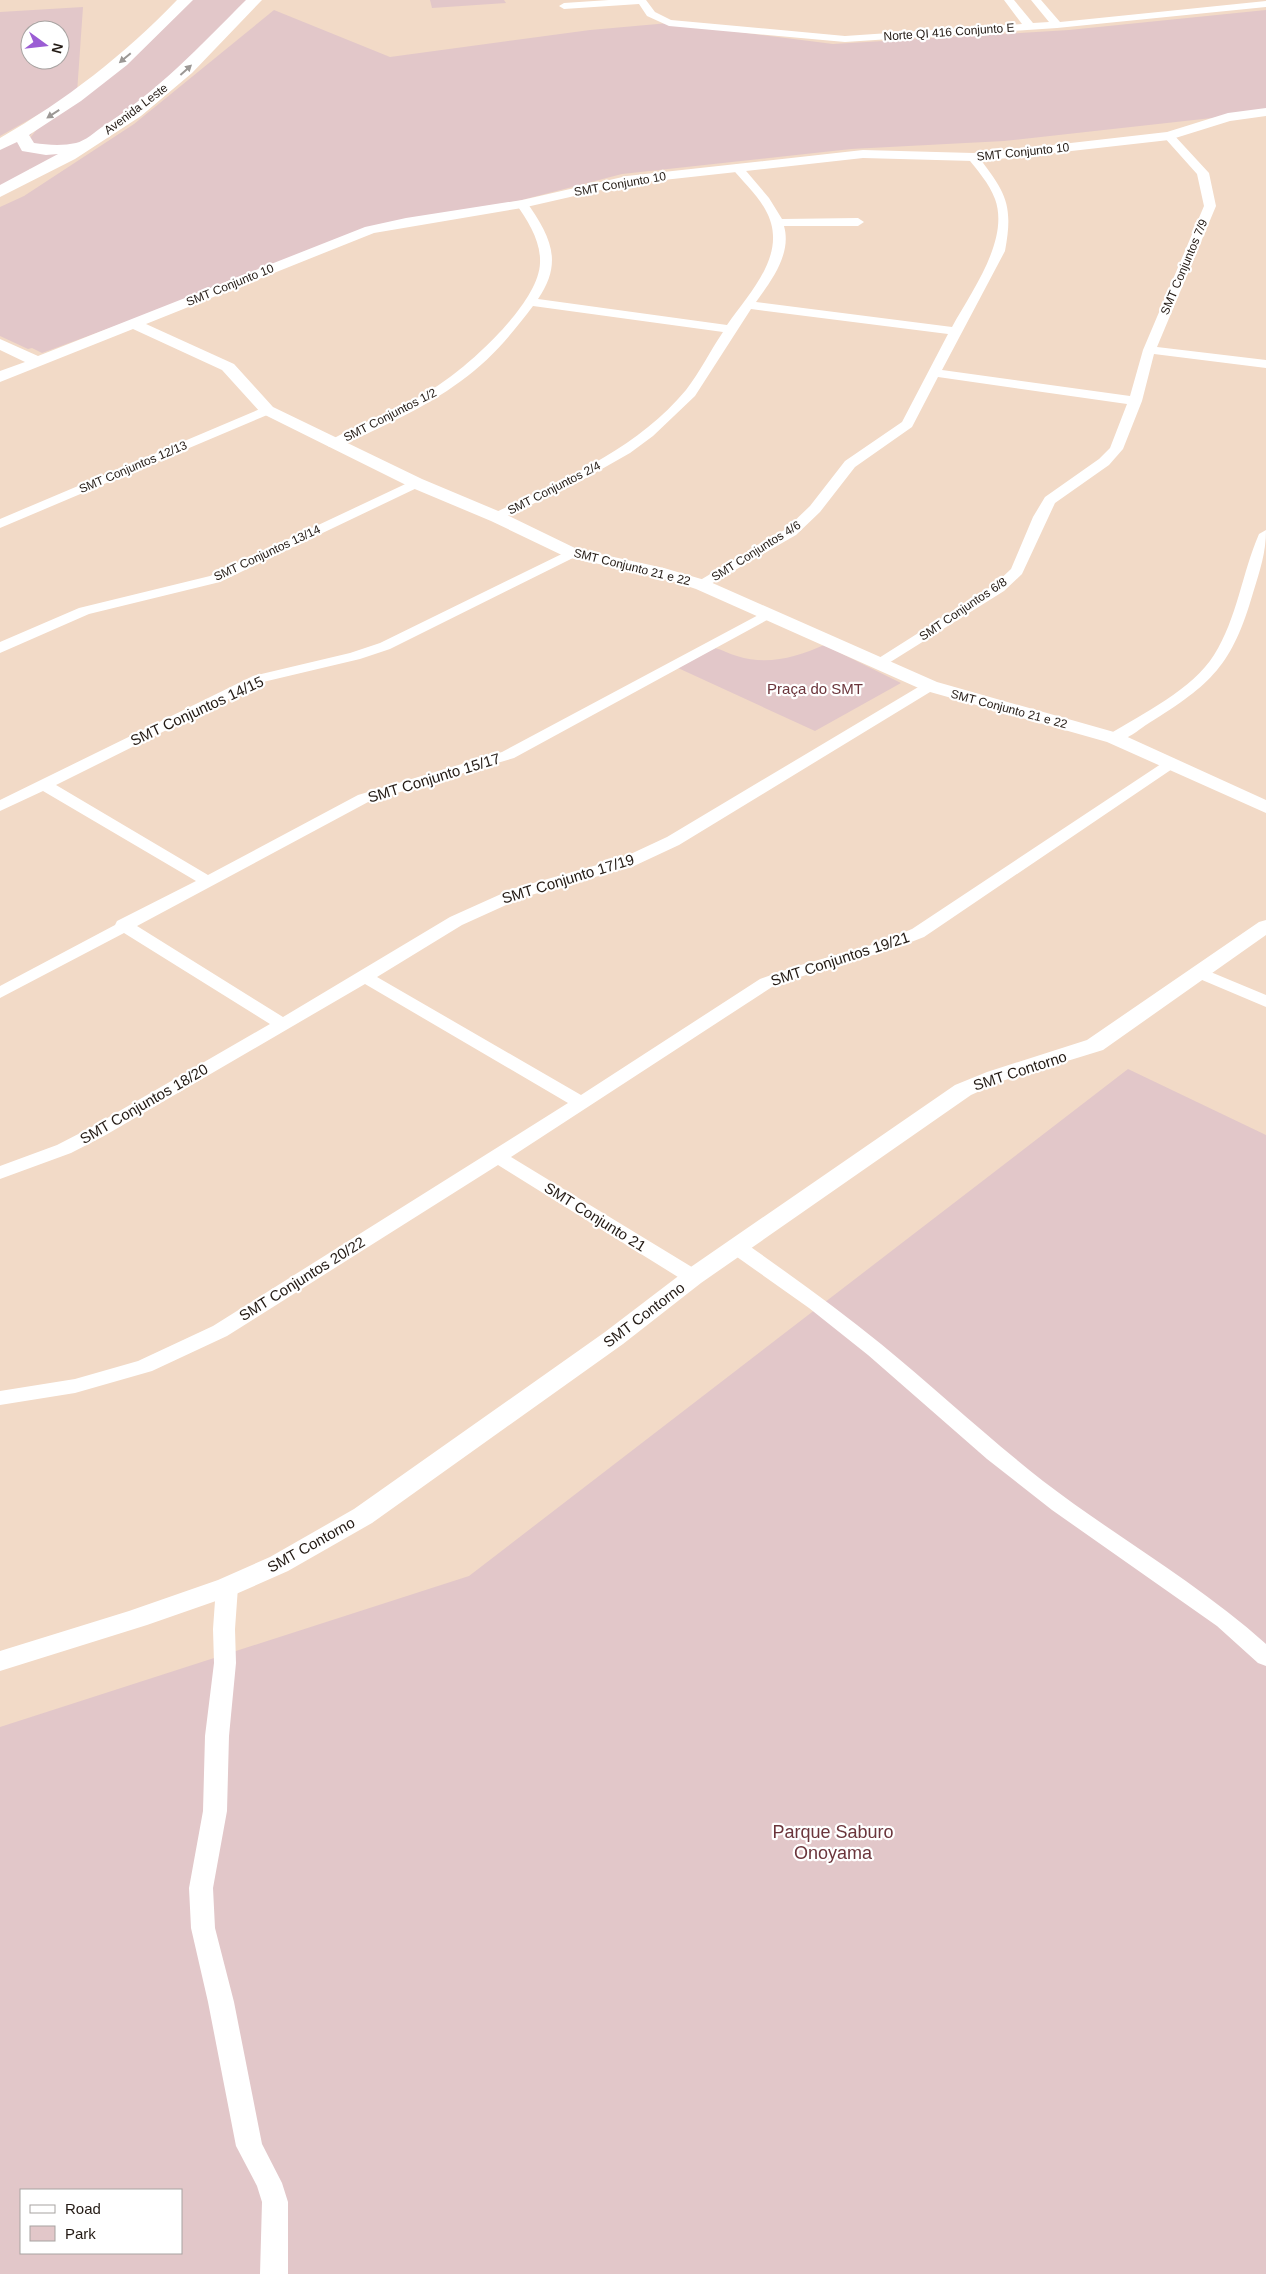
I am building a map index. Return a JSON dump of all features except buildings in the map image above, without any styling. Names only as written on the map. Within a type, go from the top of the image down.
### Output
[{"type":"main road","points":[[0,145],[84,92],[128,55],[186,0]]},
{"type":"main road","name":"Avenida Leste","points":[[0,192],[83,147],[143,106],[200,57],[254,0]]},
{"type":"main road","points":[[20,134],[28,147],[46,150],[83,147]]},
{"type":"main road","points":[[10,162],[26,169],[25,175],[19,183]]},
{"type":"street","points":[[564,6],[641,0]]},
{"type":"street","name":"Norte QI 416 Conjunto E","points":[[641,0],[651,14],[669,23],[830,39],[1057,25],[1266,4]]},
{"type":"street","points":[[1009,0],[1030,27]]},
{"type":"street","points":[[1036,0],[1057,25]]},
{"type":"street","name":"SMT Conjunto 10","points":[[0,377],[370,230],[406,222],[522,204],[627,180],[864,154],[973,157],[1169,136],[1228,117],[1266,112]]},
{"type":"street","name":"SMT Conjuntos 7/9","points":[[1149,350],[1210,206],[1204,173],[1169,136]]},
{"type":"street","name":"SMT Conjuntos 4/6","points":[[702,584],[791,532],[805,520],[850,464],[907,424],[999,251],[1005,226],[1004,206],[991,182],[973,157]]},
{"type":"street","points":[[738,167],[762,196],[777,223],[858,222]]},
{"type":"street","name":"SMT Conjuntos 1/2","points":[[334,444],[406,410],[447,386],[499,340],[530,302],[546,271],[546,253],[537,226],[522,204]]},
{"type":"street","name":"SMT Conjuntos 2/4","points":[[497,518],[589,472],[660,423],[690,392],[730,329],[748,305],[774,261],[780,242],[777,223]]},
{"type":"street","points":[[530,302],[730,329]]},
{"type":"street","points":[[748,305],[955,331]]},
{"type":"street","name":"SMT Conjunto 21 e 22","points":[[133,324],[228,367],[267,410],[416,483],[572,553],[664,573],[702,584],[930,686],[1114,738],[1173,763],[1266,807]]},
{"type":"street","points":[[0,344],[38,362]]},
{"type":"street","points":[[935,373],[1135,401],[1149,350],[1266,364]]},
{"type":"street","name":"SMT Conjuntos 6/8","points":[[879,663],[999,588],[1017,571],[1040,517],[1050,500],[1104,462],[1116,449],[1135,401]]},
{"type":"street","name":"SMT Conjuntos 12/13","points":[[0,524],[267,410]]},
{"type":"street","name":"SMT Conjuntos 13/14","points":[[0,648],[84,611],[148,597],[215,578],[416,483]]},
{"type":"street","points":[[1114,738],[1198,682],[1221,657],[1237,620],[1255,558],[1266,534]]},
{"type":"street","name":"SMT Conjuntos 14/15","points":[[45,784],[258,680],[355,656],[385,646],[572,553]]},
{"type":"street","name":"SMT Conjunto 15/17","points":[[0,993],[364,798],[508,756],[771,614]]},
{"type":"street","name":"SMT Conjunto 17/19","points":[[282,1024],[365,977],[456,921],[488,905],[518,893],[628,862],[673,841],[930,686]]},
{"type":"street","name":"SMT Conjuntos 19/21","points":[[579,1102],[766,983],[804,968],[898,943],[918,933],[1173,763]]},
{"type":"street","points":[[0,806],[45,784],[207,881]]},
{"type":"street","points":[[123,926],[282,1024]]},
{"type":"street","name":"SMT Contorno","points":[[0,1661],[138,1618],[227,1587],[279,1564],[363,1516],[566,1372],[693,1277],[963,1090],[981,1081],[1076,1053],[1095,1045],[1266,926]]},
{"type":"street","points":[[1201,973],[1266,1002]]},
{"type":"street","points":[[365,977],[579,1102]]},
{"type":"street","name":"SMT Conjuntos 18/20","points":[[0,1173],[64,1149],[97,1132],[282,1024]]},
{"type":"street","name":"SMT Conjuntos 20/22","points":[[0,1398],[75,1386],[145,1366],[220,1331],[498,1156],[579,1102]]},
{"type":"street","name":"SMT Conjunto 21","points":[[498,1156],[693,1277]]},
{"type":"street","points":[[737,1246],[816,1303],[875,1350],[931,1401],[1009,1465],[1060,1504],[1225,1620],[1266,1657]]},
{"type":"street","points":[[227,1587],[224,1629],[225,1663],[217,1736],[215,1811],[200,1888],[203,1928],[221,2002],[249,2146],[269,2183],[275,2202],[274,2274]]},
{"type":"green space","points":[[185,0],[258,0],[139,102],[84,143],[65,151],[31,146],[29,139],[38,128]]},
{"type":"green space","points":[[430,0],[504,0],[506,3],[432,8]]},
{"type":"green space","points":[[83,7],[77,93],[0,136],[0,12]]},
{"type":"green space","points":[[274,10],[390,57],[590,30],[669,23],[833,44],[1069,30],[1266,10],[1266,112],[1004,141],[851,149],[622,174],[518,201],[405,219],[42,353],[32,348],[28,349],[0,336],[0,207],[24,196],[134,124]]},
{"type":"green space","points":[[36,129],[27,139],[29,147],[65,152],[31,173],[29,168],[29,175],[0,190],[0,149]]},
{"type":"green space","name":"Praça do SMT","points":[[824,645],[901,683],[815,731],[678,668],[715,648],[748,659],[771,660],[793,656]]},
{"type":"green space","name":"Parque Saburo Onoyama","points":[[1128,1069],[1266,1135],[1266,2274],[0,2274],[0,1727],[469,1576]]}]
